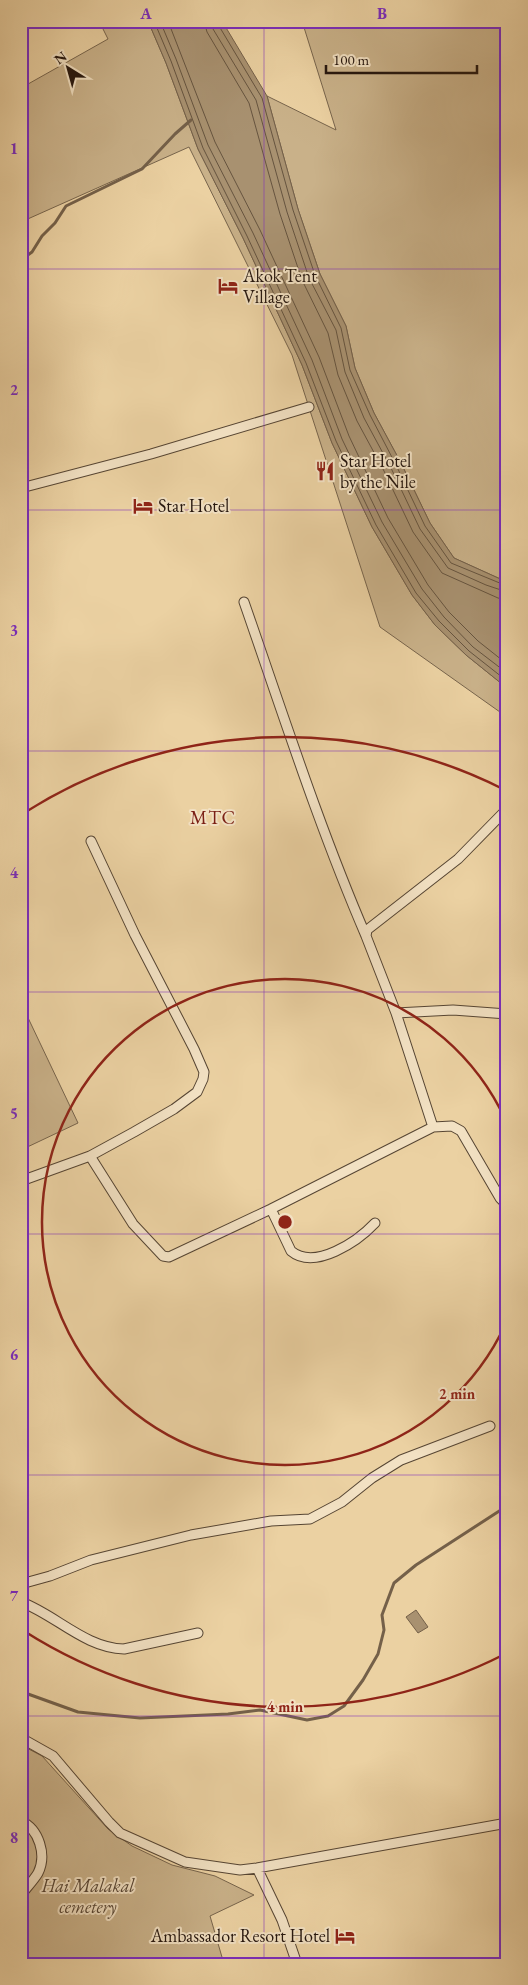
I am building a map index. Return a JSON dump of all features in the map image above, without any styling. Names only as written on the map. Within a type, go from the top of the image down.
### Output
[{"type":"street","points":[[21,488],[151,454],[309,407]]},
{"type":"street","points":[[244,602],[295,752],[396,1013],[433,1127]]},
{"type":"street","points":[[366,936],[367,930],[407,901],[458,859],[507,810]]},
{"type":"street","points":[[21,1180],[90,1156],[174,1109],[197,1092],[203,1079],[204,1072],[194,1049],[134,935],[91,841]]},
{"type":"street","points":[[396,1013],[453,1010],[507,1014]]},
{"type":"street","points":[[90,1156],[133,1224],[163,1256],[169,1257],[271,1209],[433,1127],[452,1126],[461,1131],[500,1198],[507,1205]]},
{"type":"street","points":[[271,1209],[291,1252],[306,1258],[344,1248],[363,1236],[375,1223]]},
{"type":"street","points":[[21,1584],[50,1576],[91,1560],[191,1535],[271,1521],[310,1519],[342,1502],[372,1478],[401,1460],[490,1426]]},
{"type":"street","points":[[21,1602],[45,1613],[82,1636],[114,1649],[133,1648],[198,1633]]},
{"type":"street","points":[[21,1738],[53,1756],[108,1822],[120,1833],[185,1862],[240,1870],[257,1868],[507,1823]]},
{"type":"street","points":[[21,1822],[30,1827],[39,1840],[41,1857],[38,1873],[21,1895]]},
{"type":"street","points":[[257,1868],[282,1920],[297,1964]]},
{"type":"green space","points":[[99,21],[148,21],[198,149],[243,238],[302,365],[332,443],[372,527],[412,595],[435,625],[466,655],[507,688],[507,717],[380,627],[292,355],[189,147],[21,222],[21,88],[108,39]]},
{"type":"green space","points":[[302,21],[507,21],[507,582],[454,558],[430,523],[374,413],[355,368],[346,326],[320,274],[298,209],[267,96],[336,130]]},
{"type":"green space","points":[[21,1003],[78,1123],[21,1150]]},
{"type":"green space","name":"Hai Malakal cemetery","points":[[21,1745],[42,1756],[108,1829],[132,1846],[172,1865],[215,1876],[254,1895],[210,1916],[224,1964],[21,1964]]},
{"type":"water","points":[[148,21],[222,21],[267,96],[298,209],[320,274],[346,326],[355,368],[374,413],[430,523],[454,558],[507,582],[507,688],[466,655],[435,625],[412,595],[372,527],[332,443],[302,365],[243,238],[198,149]]},
{"type":"water","points":[[416,1610],[428,1627],[418,1633],[406,1617]]},
{"type":"waterway","points":[[21,260],[32,252],[66,206],[142,169],[191,120]]},
{"type":"waterway","points":[[21,1690],[78,1712],[140,1718],[228,1714],[260,1710],[307,1720],[328,1716],[344,1706],[363,1680],[378,1654],[384,1630],[382,1615],[394,1583],[416,1565],[507,1506]]},
{"type":"place","name":"Akok Tent Village","points":[[228,286]]},
{"type":"place","name":"Star Hotel by the Nile","points":[[325,471]]},
{"type":"place","name":"Star Hotel","points":[[143,506]]},
{"type":"place","name":"Ambassador Resort Hotel","points":[[345,1936]]},
{"type":"district","name":"MTC","points":[[213,817]]}]
